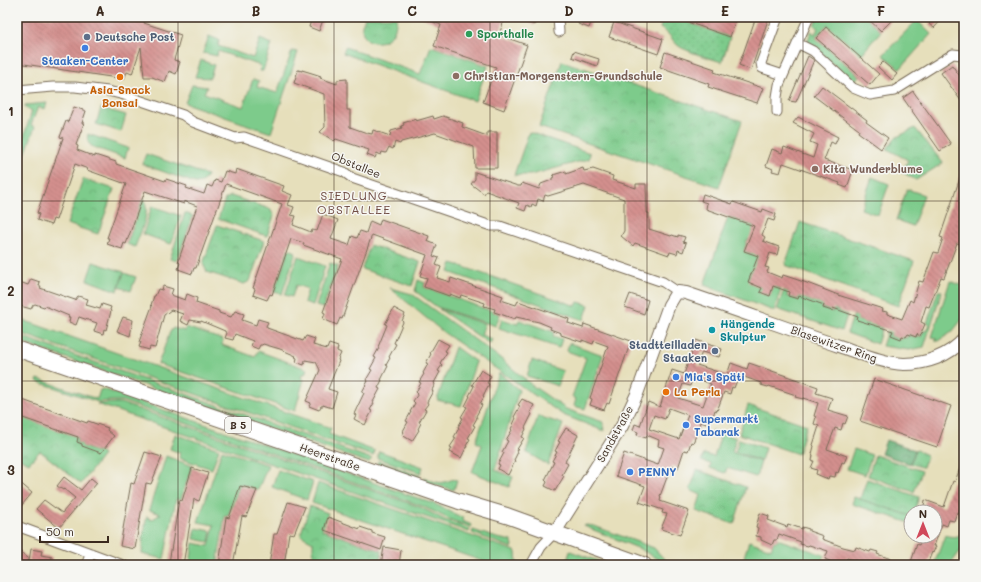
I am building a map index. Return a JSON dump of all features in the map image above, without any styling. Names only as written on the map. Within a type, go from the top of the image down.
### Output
[{"type":"main road","name":"Heerstraße","points":[[17,349],[458,501],[555,532],[644,565]]},
{"type":"street","points":[[558,17],[559,32]]},
{"type":"street","points":[[778,17],[761,63],[762,68],[765,70],[783,75]]},
{"type":"street","points":[[777,112],[777,97],[783,75],[809,17]]},
{"type":"street","points":[[797,43],[813,51],[853,88],[870,95],[894,91],[953,54],[964,56]]},
{"type":"street","name":"Obstallee","points":[[18,89],[75,87],[95,89],[124,95],[182,115],[193,122],[235,138],[244,137],[344,172],[352,178],[484,224],[500,226],[663,282],[678,292]]},
{"type":"street","name":"Blasewitzer Ring","points":[[678,292],[686,293],[891,363],[908,364],[926,362],[948,352],[964,339]]},
{"type":"street","name":"Sandstraße","points":[[532,565],[541,547],[555,532],[622,426],[637,394],[669,304],[678,292]]},
{"type":"street","points":[[17,526],[123,565]]},
{"type":"street","points":[[86,565],[91,553]]},
{"type":"green space","points":[[365,17],[397,17],[393,33],[390,37],[381,42],[367,39],[362,29],[362,24]]},
{"type":"green space","points":[[664,17],[683,17],[682,20],[730,37],[722,62],[691,52],[676,44],[664,30],[660,28]]},
{"type":"green space","points":[[818,17],[866,17],[881,31],[861,55],[827,25],[816,37],[859,76],[853,82],[812,45],[807,43],[811,31],[815,34],[818,28],[814,25]]},
{"type":"green space","points":[[917,20],[931,34],[900,69],[883,55]]},
{"type":"green space","points":[[209,36],[219,40],[218,46],[253,58],[260,39],[272,44],[263,71],[259,71],[261,66],[218,51],[217,56],[203,53]]},
{"type":"green space","points":[[431,46],[488,66],[475,101],[343,53],[345,47],[420,74]]},
{"type":"green space","points":[[292,51],[298,52],[271,133],[185,103],[192,85],[207,87],[204,93],[243,107],[253,79],[259,81],[257,87],[277,93]]},
{"type":"green space","points":[[201,60],[214,65],[210,78],[195,77]]},
{"type":"green space","points":[[562,61],[742,121],[719,187],[539,127]]},
{"type":"green space","points":[[47,103],[45,109],[38,107],[31,125],[35,127],[17,177],[17,157],[32,111],[25,108],[25,105]]},
{"type":"green space","points":[[101,108],[126,115],[121,132],[96,124]]},
{"type":"green space","points":[[915,128],[943,163],[916,180],[902,172],[908,160],[887,149],[895,138]]},
{"type":"green space","points":[[529,132],[590,153],[589,159],[531,175],[514,175]]},
{"type":"green space","points":[[88,134],[128,148],[125,158],[93,147],[88,141]]},
{"type":"green space","points":[[146,154],[207,175],[205,179],[199,183],[195,183],[142,164]]},
{"type":"green space","points":[[872,177],[889,184],[878,215],[861,209]]},
{"type":"green space","points":[[83,179],[114,189],[98,234],[67,224]]},
{"type":"green space","points":[[907,189],[924,195],[913,226],[896,220]]},
{"type":"green space","points":[[231,196],[270,209],[274,216],[267,236],[218,219],[225,199]]},
{"type":"green space","points":[[143,199],[146,216],[135,247],[127,244]]},
{"type":"green space","points":[[152,206],[181,216],[171,244],[143,234]]},
{"type":"green space","points":[[185,213],[193,216],[177,261],[170,259]]},
{"type":"green space","points":[[728,217],[754,226],[751,241],[747,240],[744,251],[758,256],[754,271],[751,271],[748,281],[762,288],[760,293],[770,296],[773,286],[781,289],[774,311],[704,285]]},
{"type":"green space","points":[[800,222],[914,261],[898,306],[785,265]]},
{"type":"green space","points":[[217,225],[264,241],[250,281],[244,284],[207,272],[203,264]]},
{"type":"green space","points":[[370,245],[420,262],[412,286],[362,269]]},
{"type":"green space","points":[[289,249],[296,252],[282,294],[274,292]]},
{"type":"green space","points":[[298,256],[325,266],[313,305],[304,302],[308,289],[296,285],[292,297],[285,295]]},
{"type":"green space","points":[[93,262],[124,272],[117,291],[87,280]]},
{"type":"green space","points":[[330,263],[338,266],[323,308],[316,306]]},
{"type":"green space","points":[[452,263],[576,306],[578,302],[589,305],[584,320],[449,272]]},
{"type":"green space","points":[[124,273],[136,277],[131,291],[119,287]]},
{"type":"green space","points":[[418,280],[425,283],[424,287],[500,314],[496,326],[437,307],[415,291]]},
{"type":"green space","points":[[950,281],[964,286],[964,317],[952,332],[939,341],[936,341],[936,338],[932,337]]},
{"type":"green space","points":[[390,288],[412,294],[500,358],[533,386],[566,409],[603,422],[604,431],[563,415],[443,332]]},
{"type":"green space","points":[[784,290],[788,292],[787,296],[798,300],[799,297],[813,302],[814,301],[823,304],[822,308],[833,312],[834,309],[847,315],[842,331],[777,309]]},
{"type":"green space","points":[[938,291],[942,291],[924,347],[909,350],[882,346],[887,331],[891,332],[890,336],[901,340],[902,337],[907,338],[908,335],[916,338],[917,335],[921,337],[923,331],[926,331],[929,324],[927,323]]},
{"type":"green space","points":[[439,309],[485,324],[481,335],[492,339],[490,344]]},
{"type":"green space","points":[[854,314],[859,316],[858,320],[868,324],[869,322],[882,328],[877,344],[847,333]]},
{"type":"green space","points":[[17,318],[331,428],[329,434],[375,451],[373,456],[17,332]]},
{"type":"green space","points":[[502,319],[517,324],[519,320],[554,332],[553,336],[562,339],[559,348],[499,328]]},
{"type":"green space","points":[[186,327],[223,340],[222,345],[255,357],[258,351],[307,369],[305,374],[302,374],[301,378],[304,379],[295,411],[158,364],[170,332],[173,328],[185,331]]},
{"type":"green space","points":[[17,335],[372,459],[369,462],[366,462],[17,341]]},
{"type":"green space","points":[[569,343],[603,355],[585,409],[574,406],[576,399],[572,397],[586,358],[567,351]]},
{"type":"green space","points":[[455,347],[476,362],[461,406],[437,400]]},
{"type":"green space","points":[[532,360],[563,371],[558,386],[527,376]]},
{"type":"green space","points":[[499,373],[519,390],[495,470],[513,477],[509,487],[472,472],[482,445],[476,442]]},
{"type":"green space","points":[[38,379],[97,399],[100,390],[103,389],[435,504],[463,518],[462,521],[472,525],[471,527],[451,520],[422,506],[122,401],[98,402],[38,382]]},
{"type":"green space","points":[[121,403],[420,507],[445,520],[470,529],[469,532],[97,404]]},
{"type":"green space","points":[[748,405],[807,425],[798,454],[739,434]]},
{"type":"green space","points":[[538,416],[563,424],[548,465],[526,452]]},
{"type":"green space","points":[[24,418],[78,437],[76,442],[97,453],[99,451],[103,455],[81,484],[40,451],[29,463],[17,457],[17,441]]},
{"type":"green space","points":[[712,430],[736,438],[732,452],[761,462],[756,477],[727,468],[725,473],[710,468],[711,464],[701,461],[704,454],[714,457],[720,438],[710,435]]},
{"type":"green space","points":[[175,434],[219,449],[212,469],[179,458],[180,453],[170,449]]},
{"type":"green space","points":[[739,439],[765,448],[761,461],[735,452]]},
{"type":"green space","points":[[886,440],[915,450],[910,464],[881,454]]},
{"type":"green space","points":[[854,449],[872,455],[865,475],[847,469]]},
{"type":"green space","points":[[222,450],[268,465],[258,490],[240,484],[228,516],[225,516],[217,565],[190,565],[193,543],[209,546],[214,525],[198,522]]},
{"type":"green space","points":[[917,450],[927,455],[923,467],[911,463],[915,451]]},
{"type":"green space","points":[[379,451],[423,467],[421,473],[377,458]]},
{"type":"green space","points":[[875,455],[922,471],[914,492],[868,476]]},
{"type":"green space","points":[[166,456],[192,466],[181,499],[176,499],[164,559],[142,554],[143,537],[147,516],[151,520],[161,514],[149,510]]},
{"type":"green space","points":[[378,461],[420,476],[417,479],[379,467],[377,464]]},
{"type":"green space","points":[[278,470],[313,482],[307,500],[272,487]]},
{"type":"green space","points":[[697,470],[746,487],[734,524],[696,511],[701,495],[690,490]]},
{"type":"green space","points":[[424,477],[439,482],[446,482],[453,479],[457,480],[454,490],[424,482]]},
{"type":"green space","points":[[867,479],[919,497],[917,504],[903,504],[903,513],[860,499]]},
{"type":"green space","points":[[318,483],[515,551],[517,565],[494,565],[312,503]]},
{"type":"green space","points":[[854,497],[903,513],[903,521],[852,504]]},
{"type":"green space","points":[[310,506],[328,513],[322,530],[382,551],[379,565],[313,565],[313,542],[302,536],[301,533]]},
{"type":"green space","points":[[584,526],[594,526],[654,548],[665,560],[676,564],[668,565],[640,549]]},
{"type":"green space","points":[[196,528],[211,531],[209,542],[194,539]]},
{"type":"green space","points":[[473,530],[512,541],[512,548],[472,533]]},
{"type":"green space","points":[[964,532],[964,546],[950,565],[934,565],[943,544],[945,535],[952,537]]},
{"type":"green space","points":[[777,539],[824,555],[822,560],[824,561],[824,564],[827,565],[768,565],[744,557],[749,541],[771,549],[774,541],[776,542]]},
{"type":"green space","points":[[570,551],[609,565],[566,565]]},
{"type":"building","name":"Staaken-Center","points":[[17,17],[146,17],[144,23],[181,35],[174,60],[180,62],[176,74],[169,71],[165,82],[152,77],[144,77],[141,47],[132,74],[127,72],[124,79],[17,63],[17,57],[21,46],[17,45]]},
{"type":"building","points":[[312,17],[324,17],[319,31],[309,27]]},
{"type":"building","points":[[421,17],[505,17],[499,35],[527,45],[504,110],[483,102],[496,67],[434,46],[441,25]]},
{"type":"building","points":[[515,17],[538,17],[535,25]]},
{"type":"building","points":[[580,17],[593,17],[589,28],[578,24]]},
{"type":"building","points":[[722,17],[735,22],[730,37],[676,18]]},
{"type":"building","points":[[756,17],[769,17],[751,70],[739,65]]},
{"type":"building","points":[[866,17],[886,17],[891,21],[881,31]]},
{"type":"building","points":[[934,17],[944,17],[934,28],[929,24]]},
{"type":"building","points":[[614,22],[663,39],[658,54],[609,37]]},
{"type":"building","points":[[826,27],[879,74],[870,85],[816,38]]},
{"type":"building","points":[[574,51],[599,59],[597,66],[572,57]]},
{"type":"building","points":[[665,52],[715,69],[714,72],[763,88],[757,103],[708,87],[709,84],[660,67]]},
{"type":"building","points":[[808,56],[814,60],[796,102],[789,101]]},
{"type":"building","points":[[883,62],[897,74],[892,80],[878,67]]},
{"type":"building","points":[[952,65],[964,82],[964,105],[941,73]]},
{"type":"building","points":[[298,70],[321,76],[320,78],[337,84],[337,80],[347,79],[347,110],[350,110],[350,127],[367,133],[372,134],[373,130],[390,136],[391,131],[402,128],[401,126],[404,125],[403,123],[433,116],[434,119],[443,116],[463,123],[462,127],[487,136],[487,132],[497,132],[497,168],[475,168],[474,147],[435,133],[401,142],[400,144],[395,142],[393,149],[389,147],[386,153],[382,152],[381,155],[377,153],[375,158],[367,155],[369,150],[336,139],[334,141],[320,132],[325,127],[324,94],[294,83]]},
{"type":"building","points":[[822,86],[888,138],[881,149],[858,132],[859,130],[814,96]]},
{"type":"building","points":[[913,91],[951,144],[940,151],[903,98]]},
{"type":"building","points":[[74,107],[86,111],[82,123],[84,123],[76,145],[78,146],[77,150],[95,157],[95,155],[116,162],[116,164],[165,181],[166,179],[187,186],[186,188],[204,194],[207,185],[212,187],[215,180],[221,182],[225,171],[235,174],[236,169],[284,186],[282,191],[292,195],[288,205],[294,207],[291,215],[296,216],[293,225],[311,232],[312,230],[317,231],[323,214],[338,220],[331,239],[349,245],[352,236],[357,238],[360,231],[366,233],[370,221],[379,225],[381,219],[429,236],[427,241],[437,245],[433,256],[439,258],[436,265],[441,267],[437,278],[450,282],[451,278],[503,296],[501,300],[516,305],[518,301],[569,319],[568,323],[583,328],[584,324],[631,341],[609,404],[607,403],[604,410],[590,405],[592,399],[590,398],[608,346],[594,341],[593,344],[582,340],[582,342],[561,335],[561,333],[550,329],[551,327],[539,322],[516,317],[515,319],[494,312],[495,309],[484,306],[485,303],[461,295],[460,298],[450,294],[449,296],[424,287],[427,278],[420,276],[427,255],[372,235],[342,319],[340,318],[337,325],[323,319],[325,313],[323,312],[342,259],[303,245],[304,243],[291,239],[272,295],[270,294],[267,300],[253,295],[255,289],[253,288],[282,204],[226,184],[196,268],[194,268],[192,274],[178,269],[180,263],[178,262],[197,206],[184,201],[184,204],[145,191],[126,244],[124,243],[122,249],[107,244],[109,238],[107,238],[126,184],[87,170],[88,169],[75,164],[56,220],[53,219],[51,225],[37,220],[39,214],[37,213],[63,138],[60,137],[66,121],[68,122]]},
{"type":"building","points":[[798,117],[838,137],[835,144],[831,142],[824,160],[853,170],[847,188],[839,185],[840,183],[783,163],[780,173],[772,171],[773,169],[766,166],[772,149],[782,153],[784,147],[813,158],[817,145],[810,142],[814,134],[793,123]]},
{"type":"building","points":[[583,168],[584,171],[593,169],[613,176],[612,180],[636,188],[636,184],[646,184],[649,229],[671,236],[678,237],[678,235],[685,237],[683,242],[686,243],[683,252],[678,250],[677,254],[670,252],[669,255],[635,243],[633,246],[621,236],[624,231],[624,199],[584,185],[548,196],[545,195],[543,201],[538,199],[536,206],[532,204],[531,207],[527,205],[525,211],[517,208],[519,203],[486,191],[484,194],[471,184],[475,179],[475,172],[518,186],[521,186],[522,183],[539,189],[541,184],[552,180],[554,177],[553,175],[566,171],[566,174]]},
{"type":"building","points":[[963,169],[964,245],[957,243],[944,278],[941,277],[929,307],[926,306],[921,322],[925,324],[920,336],[917,334],[916,337],[908,334],[906,337],[902,336],[901,339],[891,335],[893,331],[857,320],[858,317],[833,308],[832,311],[823,308],[824,305],[799,296],[798,299],[788,296],[789,292],[773,286],[770,296],[760,292],[762,288],[748,282],[758,256],[744,251],[754,226],[706,209],[707,203],[701,201],[703,194],[732,204],[733,202],[762,212],[763,209],[776,214],[774,221],[768,219],[762,235],[765,237],[763,241],[779,247],[777,255],[770,253],[765,267],[769,268],[767,272],[782,278],[783,275],[841,296],[883,309],[882,311],[887,312],[887,314],[902,319],[910,300],[913,302],[919,281],[923,282],[934,252],[938,253],[943,238],[940,237]]},
{"type":"building","points":[[31,279],[40,282],[40,288],[75,300],[78,296],[88,299],[86,305],[100,309],[102,304],[111,307],[106,330],[104,329],[103,334],[94,331],[97,323],[79,317],[76,325],[69,322],[69,316],[45,306],[35,304],[31,309],[17,305],[17,281],[28,285]]},
{"type":"building","points":[[163,286],[173,289],[171,295],[185,300],[187,294],[197,298],[196,303],[219,311],[219,313],[231,317],[235,311],[244,314],[242,320],[256,325],[258,319],[268,322],[266,326],[267,328],[303,341],[306,336],[315,339],[313,345],[327,349],[329,344],[338,347],[337,351],[341,353],[328,389],[337,392],[332,408],[323,405],[319,410],[309,406],[311,403],[306,401],[320,370],[316,362],[305,360],[304,365],[296,362],[296,356],[263,344],[260,345],[258,349],[251,346],[253,341],[235,334],[233,340],[225,338],[227,333],[225,331],[201,321],[190,320],[188,325],[180,321],[183,314],[171,310],[164,315],[155,348],[150,347],[149,350],[139,347],[141,342],[139,342],[154,296],[158,289],[162,290]]},
{"type":"building","points":[[630,294],[648,300],[644,314],[625,307]]},
{"type":"building","points":[[394,308],[405,314],[394,343],[396,344],[386,365],[388,366],[378,388],[380,389],[373,402],[374,403],[370,410],[372,411],[365,425],[354,419],[356,415],[354,414],[364,393],[362,392],[368,381],[366,380],[372,370],[370,369],[376,358],[374,357],[379,348],[378,347],[387,325],[385,324]]},
{"type":"building","points":[[123,317],[133,320],[130,336],[117,331]]},
{"type":"building","points":[[438,339],[449,345],[445,351],[447,352],[440,363],[442,365],[438,371],[440,372],[434,383],[433,391],[427,402],[428,404],[424,409],[426,410],[419,422],[421,423],[418,429],[419,430],[412,441],[402,435],[404,432],[403,431],[415,403],[413,401],[418,394],[416,392],[428,364],[426,363]]},
{"type":"building","points":[[696,340],[722,349],[719,357],[702,352],[697,365],[727,375],[731,363],[747,369],[749,363],[818,387],[816,393],[832,398],[828,410],[848,416],[845,424],[843,423],[841,430],[835,428],[827,449],[847,456],[844,463],[842,462],[838,473],[836,472],[835,477],[829,476],[828,479],[816,474],[817,470],[811,468],[814,461],[812,461],[813,445],[819,426],[814,424],[816,417],[814,416],[818,403],[795,397],[796,395],[769,386],[761,385],[761,383],[739,375],[730,394],[724,392],[712,420],[708,419],[706,424],[701,422],[693,443],[691,442],[688,451],[684,450],[678,468],[673,466],[670,473],[669,472],[660,496],[660,501],[689,511],[680,535],[661,529],[667,514],[662,513],[663,510],[639,502],[645,486],[616,476],[624,453],[658,465],[664,448],[658,446],[659,440],[647,435],[646,438],[637,435],[638,432],[633,430],[635,424],[640,426],[648,402],[660,407],[672,370],[684,374]],"holes":[[[693,377],[711,384],[703,406],[678,398],[683,384],[690,386]],[[669,408],[688,415],[679,439],[649,429],[654,415],[665,419]]]},
{"type":"building","points":[[481,370],[491,376],[480,404],[482,405],[473,425],[475,426],[468,438],[470,439],[461,458],[450,452],[452,448],[450,447],[456,438],[454,437],[463,418],[461,417],[467,407],[465,406],[474,386],[472,385]]},
{"type":"building","points":[[874,379],[951,406],[937,447],[860,421]]},
{"type":"building","points":[[17,398],[87,423],[88,421],[108,428],[107,430],[114,436],[101,453],[82,446],[82,444],[77,442],[78,437],[17,416]]},
{"type":"building","points":[[522,399],[534,405],[530,413],[532,414],[522,437],[524,438],[516,451],[518,452],[514,460],[515,461],[508,475],[498,469],[500,465],[498,464],[504,453],[502,452],[508,441],[506,440],[512,430],[511,429],[516,418],[514,417],[520,406],[518,405]]},
{"type":"building","points":[[566,428],[578,435],[565,462],[568,464],[562,475],[564,476],[555,491],[545,486],[547,482],[545,480],[554,462],[552,461],[557,452],[555,451],[560,442],[558,441]]},
{"type":"building","points":[[145,452],[162,457],[151,484],[146,483],[135,549],[120,546],[131,483],[134,484]]},
{"type":"building","points":[[963,459],[964,499],[959,513],[957,512],[954,521],[949,520],[947,526],[943,524],[943,507],[953,481],[955,482]]},
{"type":"building","points":[[192,468],[208,473],[199,501],[194,499],[183,565],[178,565],[169,563],[179,500],[182,501]]},
{"type":"building","points":[[64,477],[81,490],[91,478],[97,483],[59,528],[36,509],[44,500],[62,513],[75,498],[64,489],[63,490],[57,486]]},
{"type":"building","points":[[17,480],[32,493],[17,511]]},
{"type":"building","points":[[240,486],[257,490],[246,517],[242,516],[233,565],[219,565],[226,517],[229,518]]},
{"type":"building","points":[[925,500],[936,504],[924,504]]},
{"type":"building","points":[[288,502],[305,507],[294,534],[289,533],[284,565],[269,565],[274,534],[277,534]]},
{"type":"building","points":[[760,513],[769,516],[768,520],[787,527],[788,524],[802,529],[802,527],[809,529],[809,531],[823,536],[822,539],[843,547],[855,550],[856,547],[870,552],[871,550],[878,552],[877,554],[891,559],[889,565],[867,565],[847,558],[844,565],[834,565],[825,559],[828,551],[809,545],[800,544],[801,542],[779,534],[777,540],[774,540],[772,545],[761,540],[761,537],[756,536],[758,528],[756,527]]},
{"type":"building","points":[[328,517],[360,529],[360,527],[372,531],[372,533],[385,537],[381,550],[324,530]]},
{"type":"building","points":[[917,544],[935,544],[934,546],[936,546],[927,565],[910,565]]},
{"type":"building","points":[[384,547],[401,550],[399,565],[381,565]]},
{"type":"building","points":[[17,549],[28,558],[27,565],[17,565]]},
{"type":"building","points":[[31,549],[42,551],[41,555],[52,557],[51,565],[29,561]]},
{"type":"place","name":"Sporthalle","points":[[469,34]]},
{"type":"place","name":"Deutsche Post","points":[[87,37]]},
{"type":"place","name":"Staaken-Center","points":[[85,48]]},
{"type":"place","name":"Christian-Morgenstern-Grundschule","points":[[456,76]]},
{"type":"place","name":"Asia-Snack Bonsai","points":[[120,77]]},
{"type":"place","name":"Kita Wunderblume","points":[[815,169]]},
{"type":"place","name":"Hängende Skulptur","points":[[712,330]]},
{"type":"place","name":"Stadtteilladen Staaken","points":[[715,351]]},
{"type":"place","name":"Mia's Späti","points":[[676,377]]},
{"type":"place","name":"La Perla","points":[[666,392]]},
{"type":"place","name":"Supermarkt Tabarak","points":[[686,425]]},
{"type":"place","name":"PENNY","points":[[630,472]]},
{"type":"district","name":"SIEDLUNG OBSTALLEE","points":[[354,203]]}]
